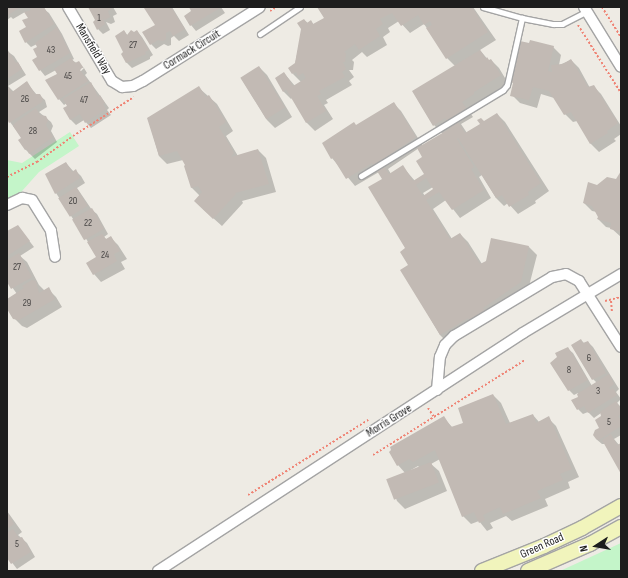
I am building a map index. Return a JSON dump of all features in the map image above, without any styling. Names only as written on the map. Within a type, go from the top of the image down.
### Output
[{"type":"main road","name":"Green Road","points":[[482,571],[544,546],[621,506]]},
{"type":"main road","name":"Green Road","points":[[528,571],[590,544],[621,527]]},
{"type":"street","name":"Mansfield Way","points":[[68,7],[112,81],[122,87]]},
{"type":"street","name":"Cormack Circuit","points":[[122,87],[133,86],[143,81],[260,7]]},
{"type":"street","points":[[586,9],[621,67]]},
{"type":"street","points":[[7,205],[22,198],[32,200],[51,231],[55,257]]},
{"type":"street","points":[[437,390],[440,357],[445,345],[454,336],[552,277],[566,274],[579,281],[591,297],[621,347]]},
{"type":"street","name":"Morris Grove","points":[[158,571],[523,333],[591,297],[621,274]]},
{"type":"lane","points":[[260,34],[300,7]]},
{"type":"lane","points":[[483,7],[522,18],[553,24],[562,24],[574,19],[586,9]]},
{"type":"lane","points":[[361,176],[503,90],[507,85],[522,18]]},
{"type":"path","points":[[602,7],[621,38]]},
{"type":"path","points":[[574,19],[620,92]]},
{"type":"path","points":[[591,297],[611,301],[621,297]]},
{"type":"path","points":[[373,455],[525,360]]},
{"type":"green space","points":[[70,132],[79,146],[39,172],[14,200],[7,205],[7,160],[22,163]]},
{"type":"green space","points":[[621,543],[621,571],[560,571]]},
{"type":"building","points":[[7,7],[20,7],[8,15]]},
{"type":"building","points":[[29,7],[40,7],[41,9],[44,7],[54,24],[25,43],[19,31],[26,27],[22,20],[28,18],[24,12],[31,10]]},
{"type":"building","points":[[88,7],[111,7],[112,9],[108,11],[110,17],[105,20],[103,18],[105,24],[97,30],[93,22],[95,20]]},
{"type":"building","points":[[171,7],[185,29],[173,36],[170,31],[166,33],[166,39],[163,41],[158,40],[150,45],[142,32],[155,25],[144,8]]},
{"type":"building","points":[[189,7],[220,8],[190,26],[184,16],[191,11]]},
{"type":"building","points":[[317,7],[472,7],[488,32],[446,59],[426,28],[432,25],[430,21],[424,25],[418,15],[401,26],[392,13],[380,19],[383,24],[376,29],[380,36],[359,50],[355,44],[344,52],[346,53],[345,62],[343,62],[346,69],[342,72],[345,77],[319,91],[321,94],[317,96],[326,111],[306,123],[286,89],[283,92],[275,78],[284,72],[293,86],[306,78],[303,73],[298,76],[296,72],[292,74],[288,68],[295,63],[301,29],[297,23],[304,19],[307,23],[311,20],[313,24],[324,18]]},
{"type":"building","points":[[57,27],[70,53],[39,71],[32,60],[37,57],[33,49],[37,47],[35,43]]},
{"type":"building","points":[[124,30],[127,35],[131,30],[134,32],[137,30],[149,50],[145,52],[146,54],[126,63],[121,54],[123,52],[115,36]]},
{"type":"building","points":[[530,40],[554,46],[548,71],[552,72],[551,65],[563,64],[571,59],[588,87],[594,85],[618,123],[607,131],[608,133],[590,144],[571,112],[564,115],[549,91],[533,87],[529,100],[510,96],[513,83],[510,82],[520,41],[529,43]]},
{"type":"building","points":[[7,49],[22,69],[7,79]]},
{"type":"building","points":[[480,50],[486,59],[487,57],[489,60],[491,59],[501,75],[474,92],[474,94],[462,102],[466,108],[454,116],[465,133],[480,124],[477,120],[481,118],[484,121],[497,113],[541,183],[528,192],[529,195],[509,207],[502,195],[496,198],[458,138],[457,139],[474,167],[471,169],[484,190],[452,210],[439,192],[426,200],[450,239],[460,233],[480,264],[486,261],[491,238],[529,246],[521,282],[483,308],[485,311],[469,320],[468,318],[440,335],[400,270],[408,265],[400,252],[405,248],[368,187],[382,179],[372,163],[346,179],[333,158],[331,159],[322,143],[354,122],[356,125],[394,102],[416,137],[380,161],[389,174],[403,165],[413,181],[424,174],[416,161],[422,157],[417,148],[451,128],[445,118],[433,126],[412,91]],"holes":[[[426,178],[433,189],[423,196],[416,185]]]},
{"type":"building","points":[[71,58],[75,63],[79,61],[83,67],[80,70],[88,81],[58,100],[45,80],[57,74],[54,69]]},
{"type":"building","points":[[259,66],[285,108],[266,119],[240,78]]},
{"type":"building","points":[[27,81],[35,94],[40,94],[43,99],[42,102],[9,123],[7,119],[7,85],[12,92]]},
{"type":"building","points":[[91,82],[98,97],[100,95],[105,103],[103,104],[106,109],[85,123],[80,114],[70,120],[63,108],[67,106],[63,99]]},
{"type":"building","points":[[199,86],[206,97],[209,95],[226,122],[219,127],[234,153],[231,157],[258,149],[269,184],[235,193],[236,194],[213,219],[194,201],[202,192],[198,186],[191,188],[184,166],[185,165],[177,151],[159,156],[147,118]]},
{"type":"building","points":[[36,108],[40,115],[46,116],[48,120],[46,125],[53,137],[29,154],[27,149],[25,150],[18,140],[21,138],[13,126]]},
{"type":"building","points":[[66,162],[72,172],[76,169],[80,178],[55,194],[45,174]]},
{"type":"building","points":[[621,171],[621,232],[610,229],[611,223],[597,219],[598,217],[592,206],[583,203],[588,182],[597,185],[607,177],[616,179]]},
{"type":"building","points":[[76,187],[88,206],[70,217],[58,198]]},
{"type":"building","points":[[92,208],[104,229],[84,240],[72,220]]},
{"type":"building","points":[[18,225],[30,241],[7,256],[7,231]]},
{"type":"building","points":[[102,234],[106,239],[111,236],[120,251],[114,254],[117,261],[93,275],[86,263],[96,257],[87,242]]},
{"type":"building","points":[[19,253],[32,277],[11,289],[7,282],[7,260]]},
{"type":"building","points":[[32,280],[36,281],[39,293],[49,287],[55,299],[19,320],[13,319],[7,309],[7,299],[24,288],[22,286]]},
{"type":"building","points":[[581,339],[583,343],[588,341],[606,373],[592,380],[571,345]]},
{"type":"building","points":[[568,347],[588,380],[568,391],[550,363],[557,357],[555,353]]},
{"type":"building","points":[[609,374],[614,384],[609,388],[611,390],[613,388],[617,395],[588,413],[584,406],[577,410],[571,400],[578,397],[577,394]]},
{"type":"building","points":[[493,394],[506,424],[533,414],[536,423],[549,416],[572,469],[560,474],[563,480],[537,491],[541,498],[503,514],[500,507],[483,515],[485,520],[479,523],[474,512],[462,517],[435,450],[413,462],[409,459],[397,466],[389,452],[391,450],[390,447],[444,416],[451,427],[463,423],[458,408]]},
{"type":"building","points":[[616,401],[621,409],[621,414],[618,416],[621,420],[621,426],[599,440],[596,439],[593,435],[595,430],[599,428],[595,420],[601,416],[600,412]]},
{"type":"building","points":[[611,434],[617,445],[621,443],[621,474],[602,440]]},
{"type":"building","points":[[431,462],[439,483],[394,500],[386,479]]},
{"type":"building","points":[[7,512],[14,524],[7,529]]},
{"type":"building","points":[[13,529],[19,538],[22,537],[31,552],[11,564],[7,558],[7,533]]}]
